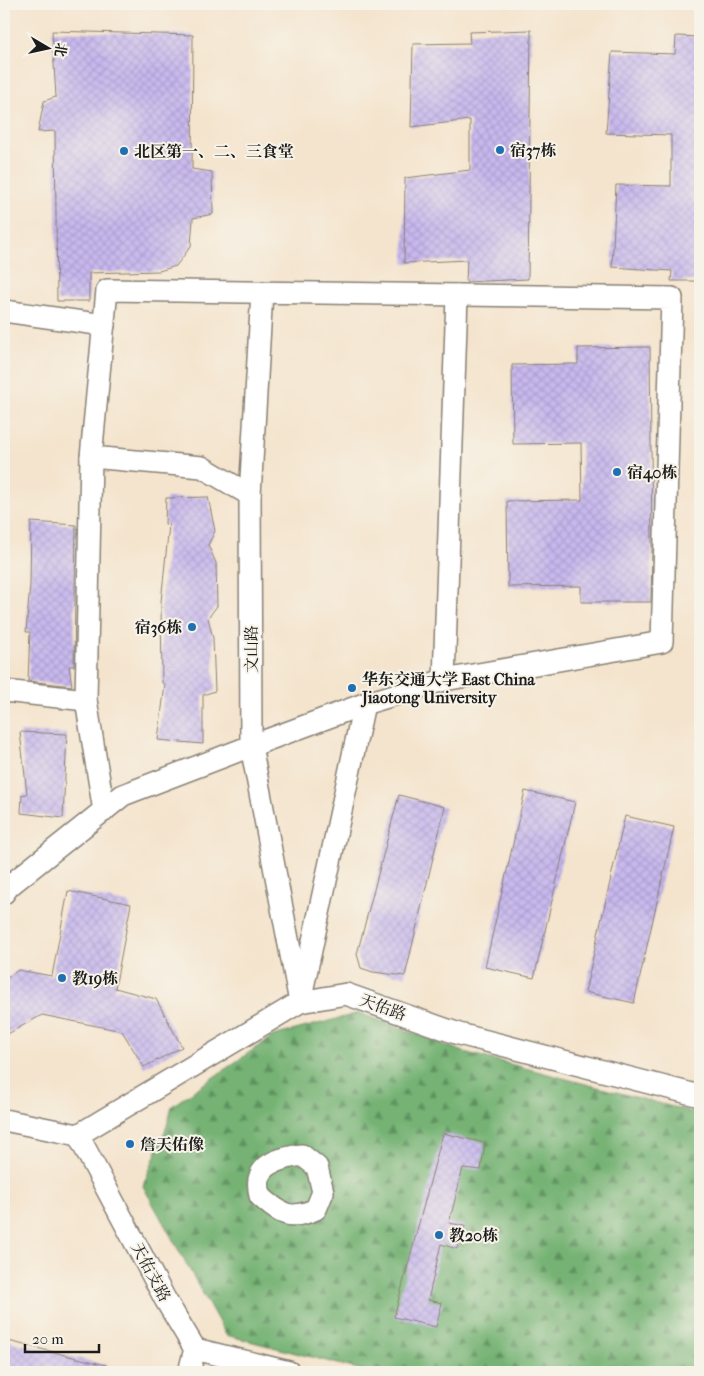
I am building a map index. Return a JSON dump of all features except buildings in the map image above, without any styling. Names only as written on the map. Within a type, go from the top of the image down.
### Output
[{"type":"street","points":[[6,888],[104,811],[123,795],[251,746],[364,704],[444,680],[662,642],[672,298],[107,290],[91,457],[86,700],[104,811]]},
{"type":"street","name":"文山路","points":[[262,292],[250,495],[251,746],[300,1002]]},
{"type":"street","points":[[444,680],[457,295]]},
{"type":"street","points":[[4,311],[104,325]]},
{"type":"street","points":[[91,457],[202,467],[250,495]]},
{"type":"street","points":[[4,691],[86,700]]},
{"type":"street","points":[[300,1002],[364,704]]},
{"type":"street","name":"天佑路","points":[[78,1135],[300,1002],[346,994],[459,1034],[700,1096]]},
{"type":"street","points":[[4,1120],[78,1135]]},
{"type":"street","name":"天佑支路","points":[[78,1135],[165,1299],[195,1349]]},
{"type":"street","points":[[189,1372],[195,1349],[290,1372]]},
{"type":"green space","points":[[359,1013],[464,1052],[700,1114],[700,1372],[369,1372],[226,1335],[143,1186],[167,1126],[172,1106],[273,1036]]},
{"type":"place","name":"宿37栋","points":[[500,150]]},
{"type":"place","name":"北区第一、二、三食堂","points":[[124,151]]},
{"type":"place","name":"宿40栋","points":[[617,472]]},
{"type":"place","name":"宿36栋","points":[[192,627]]},
{"type":"place","name":"华东交通大学 East China Jiaotong University","points":[[352,688]]},
{"type":"place","name":"教19栋","points":[[62,978]]},
{"type":"place","name":"詹天佑像","points":[[130,1144]]},
{"type":"place","name":"教20栋","points":[[439,1235]]}]
